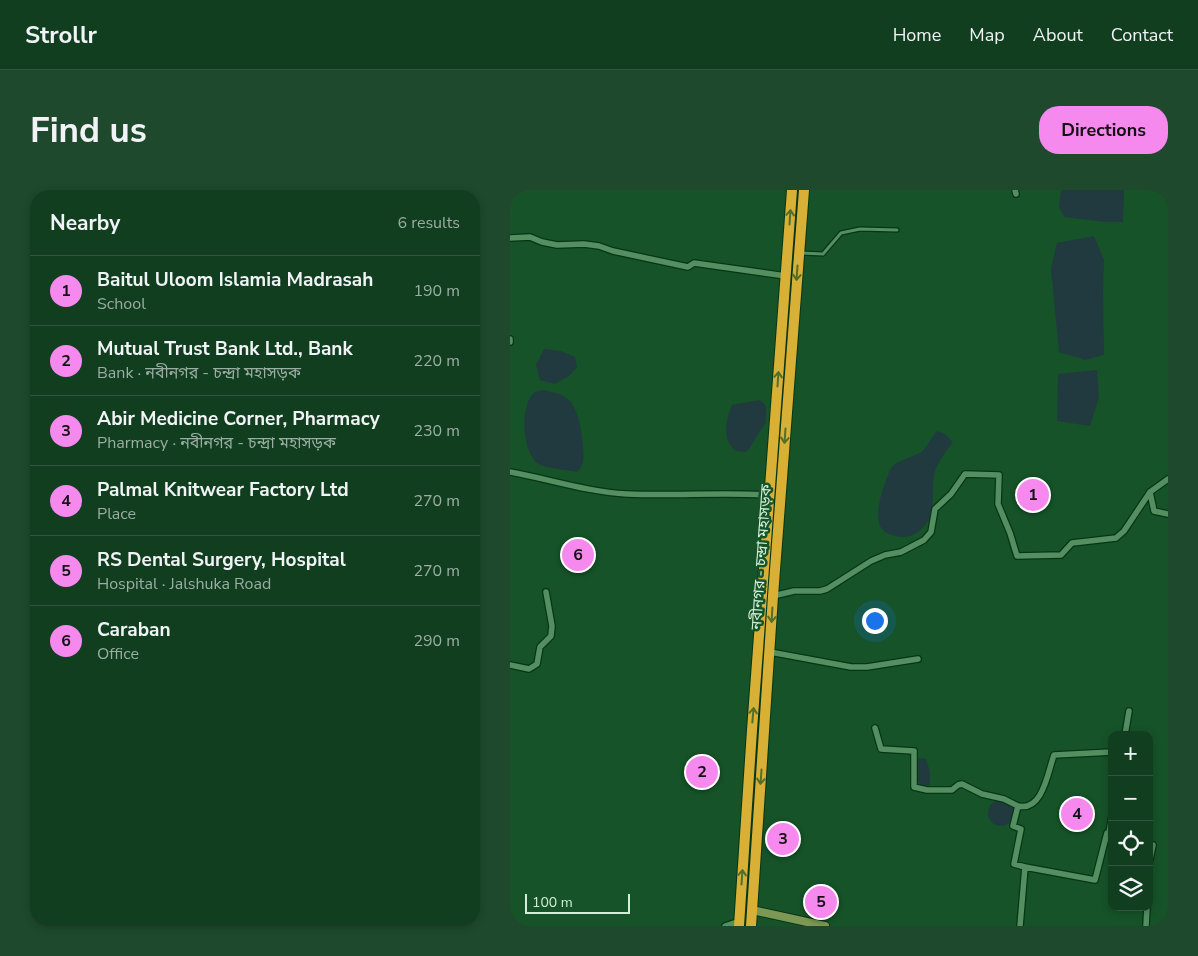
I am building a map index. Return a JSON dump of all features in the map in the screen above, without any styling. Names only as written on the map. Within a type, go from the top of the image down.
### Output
[{"type":"highway","name":"নবীনগর - চন্দ্রা মহাসড়ক","points":[[740,923],[792,190]]},
{"type":"highway","name":"নবীনগর - চন্দ্রা মহাসড়ক","points":[[751,926],[773,596],[804,190]]},
{"type":"street","points":[[510,238],[530,237],[557,245],[584,244],[599,246],[613,251],[688,266],[694,263],[786,276]]},
{"type":"street","points":[[510,472],[569,486],[626,494],[733,492],[769,495]]},
{"type":"street","points":[[773,596],[794,591],[820,591],[827,589],[872,561],[884,555],[901,552],[924,540],[931,532],[935,509],[951,494],[965,474],[999,476],[998,504],[1017,556],[1061,555],[1072,543],[1116,538],[1124,531],[1150,492],[1168,479]]},
{"type":"street","points":[[1150,492],[1154,511],[1168,514]]},
{"type":"street","points":[[510,665],[529,669],[537,664],[540,648],[551,636],[552,626],[546,592]]},
{"type":"street","points":[[770,652],[851,667],[867,667],[918,659]]},
{"type":"street","points":[[1126,731],[1129,711]]},
{"type":"street","points":[[875,728],[881,749],[914,751],[914,787],[927,790],[952,790],[962,784],[982,794],[1004,799],[1023,807],[1028,806],[1040,796],[1054,755],[1108,752]]},
{"type":"street","points":[[1018,806],[1013,826],[1021,829],[1014,864],[1095,880],[1108,833]]},
{"type":"street","points":[[1020,926],[1025,866]]},
{"type":"street","points":[[752,910],[825,926]]},
{"type":"street","points":[[1146,926],[1147,911]]},
{"type":"street","points":[[725,926],[740,923]]},
{"type":"lane","points":[[798,252],[823,254],[841,233],[860,229],[897,230]]},
{"type":"water","points":[[1061,190],[1124,190],[1123,222],[1105,222],[1064,217],[1059,207]]},
{"type":"water","points":[[1094,236],[1104,260],[1104,355],[1085,360],[1059,352],[1051,269],[1057,243]]},
{"type":"water","points":[[544,349],[561,351],[575,357],[577,367],[569,376],[555,384],[540,380],[536,365]]},
{"type":"water","points":[[1097,370],[1099,397],[1090,426],[1057,421],[1058,374]]},
{"type":"water","points":[[543,390],[556,393],[569,400],[576,412],[581,430],[583,455],[582,465],[577,472],[539,464],[533,459],[529,450],[525,429],[526,407],[535,392]]},
{"type":"water","points":[[760,400],[766,406],[766,422],[746,452],[736,451],[728,441],[726,429],[732,405]]},
{"type":"water","points":[[937,431],[945,434],[953,442],[935,470],[933,506],[930,517],[923,528],[912,535],[899,537],[892,535],[882,529],[878,517],[879,503],[891,468],[896,463],[922,452]]},
{"type":"water","points":[[919,758],[926,759],[930,772],[930,785],[921,786],[919,783],[917,768]]},
{"type":"water","points":[[1001,800],[1010,804],[1014,813],[1010,822],[1001,826],[992,822],[988,813],[992,804]]},
{"type":"place","name":"Baitul Uloom Islamia Madrasah","points":[[1033,495]]},
{"type":"place","name":"Caraban","points":[[578,555]]},
{"type":"place","name":"Mutual Trust Bank Ltd., Bank","points":[[702,772]]},
{"type":"place","name":"Palmal Knitwear Factory Ltd","points":[[1077,814]]},
{"type":"place","name":"Abir Medicine Corner, Pharmacy","points":[[783,839]]},
{"type":"place","name":"RS Dental Surgery, Hospital","points":[[821,902]]}]
